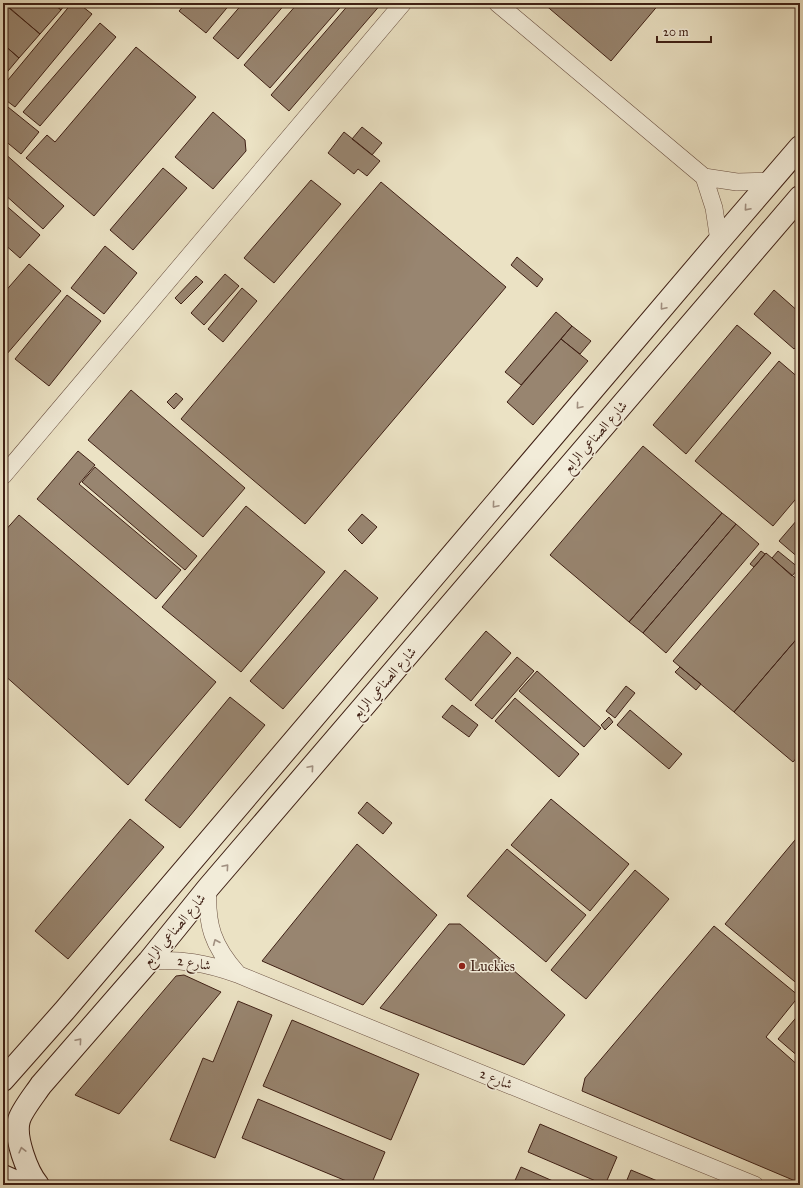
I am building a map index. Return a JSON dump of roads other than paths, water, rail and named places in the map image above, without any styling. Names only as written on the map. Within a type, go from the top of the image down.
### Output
[{"type":"main road","points":[[3,1080],[800,147]]},
{"type":"main road","name":"شارع الصناعي الرابع","points":[[19,1120],[41,1085],[149,961],[208,888],[800,197]]},
{"type":"main road","points":[[3,1134],[19,1120]]},
{"type":"main road","points":[[19,1120],[19,1136],[22,1152],[28,1168],[38,1185]]},
{"type":"main road","points":[[3,1176],[23,1185]]},
{"type":"street","points":[[3,476],[403,3]]},
{"type":"street","points":[[496,3],[704,177],[737,182],[771,181]]},
{"type":"street","points":[[704,177],[714,208],[719,241]]},
{"type":"street","name":"شارع 2","points":[[208,888],[207,907],[212,932],[225,959],[237,974]]},
{"type":"street","name":"شارع 2","points":[[149,961],[172,959],[216,966],[755,1185]]},
{"type":"place","name":"Luckies","points":[[462,966]]}]
